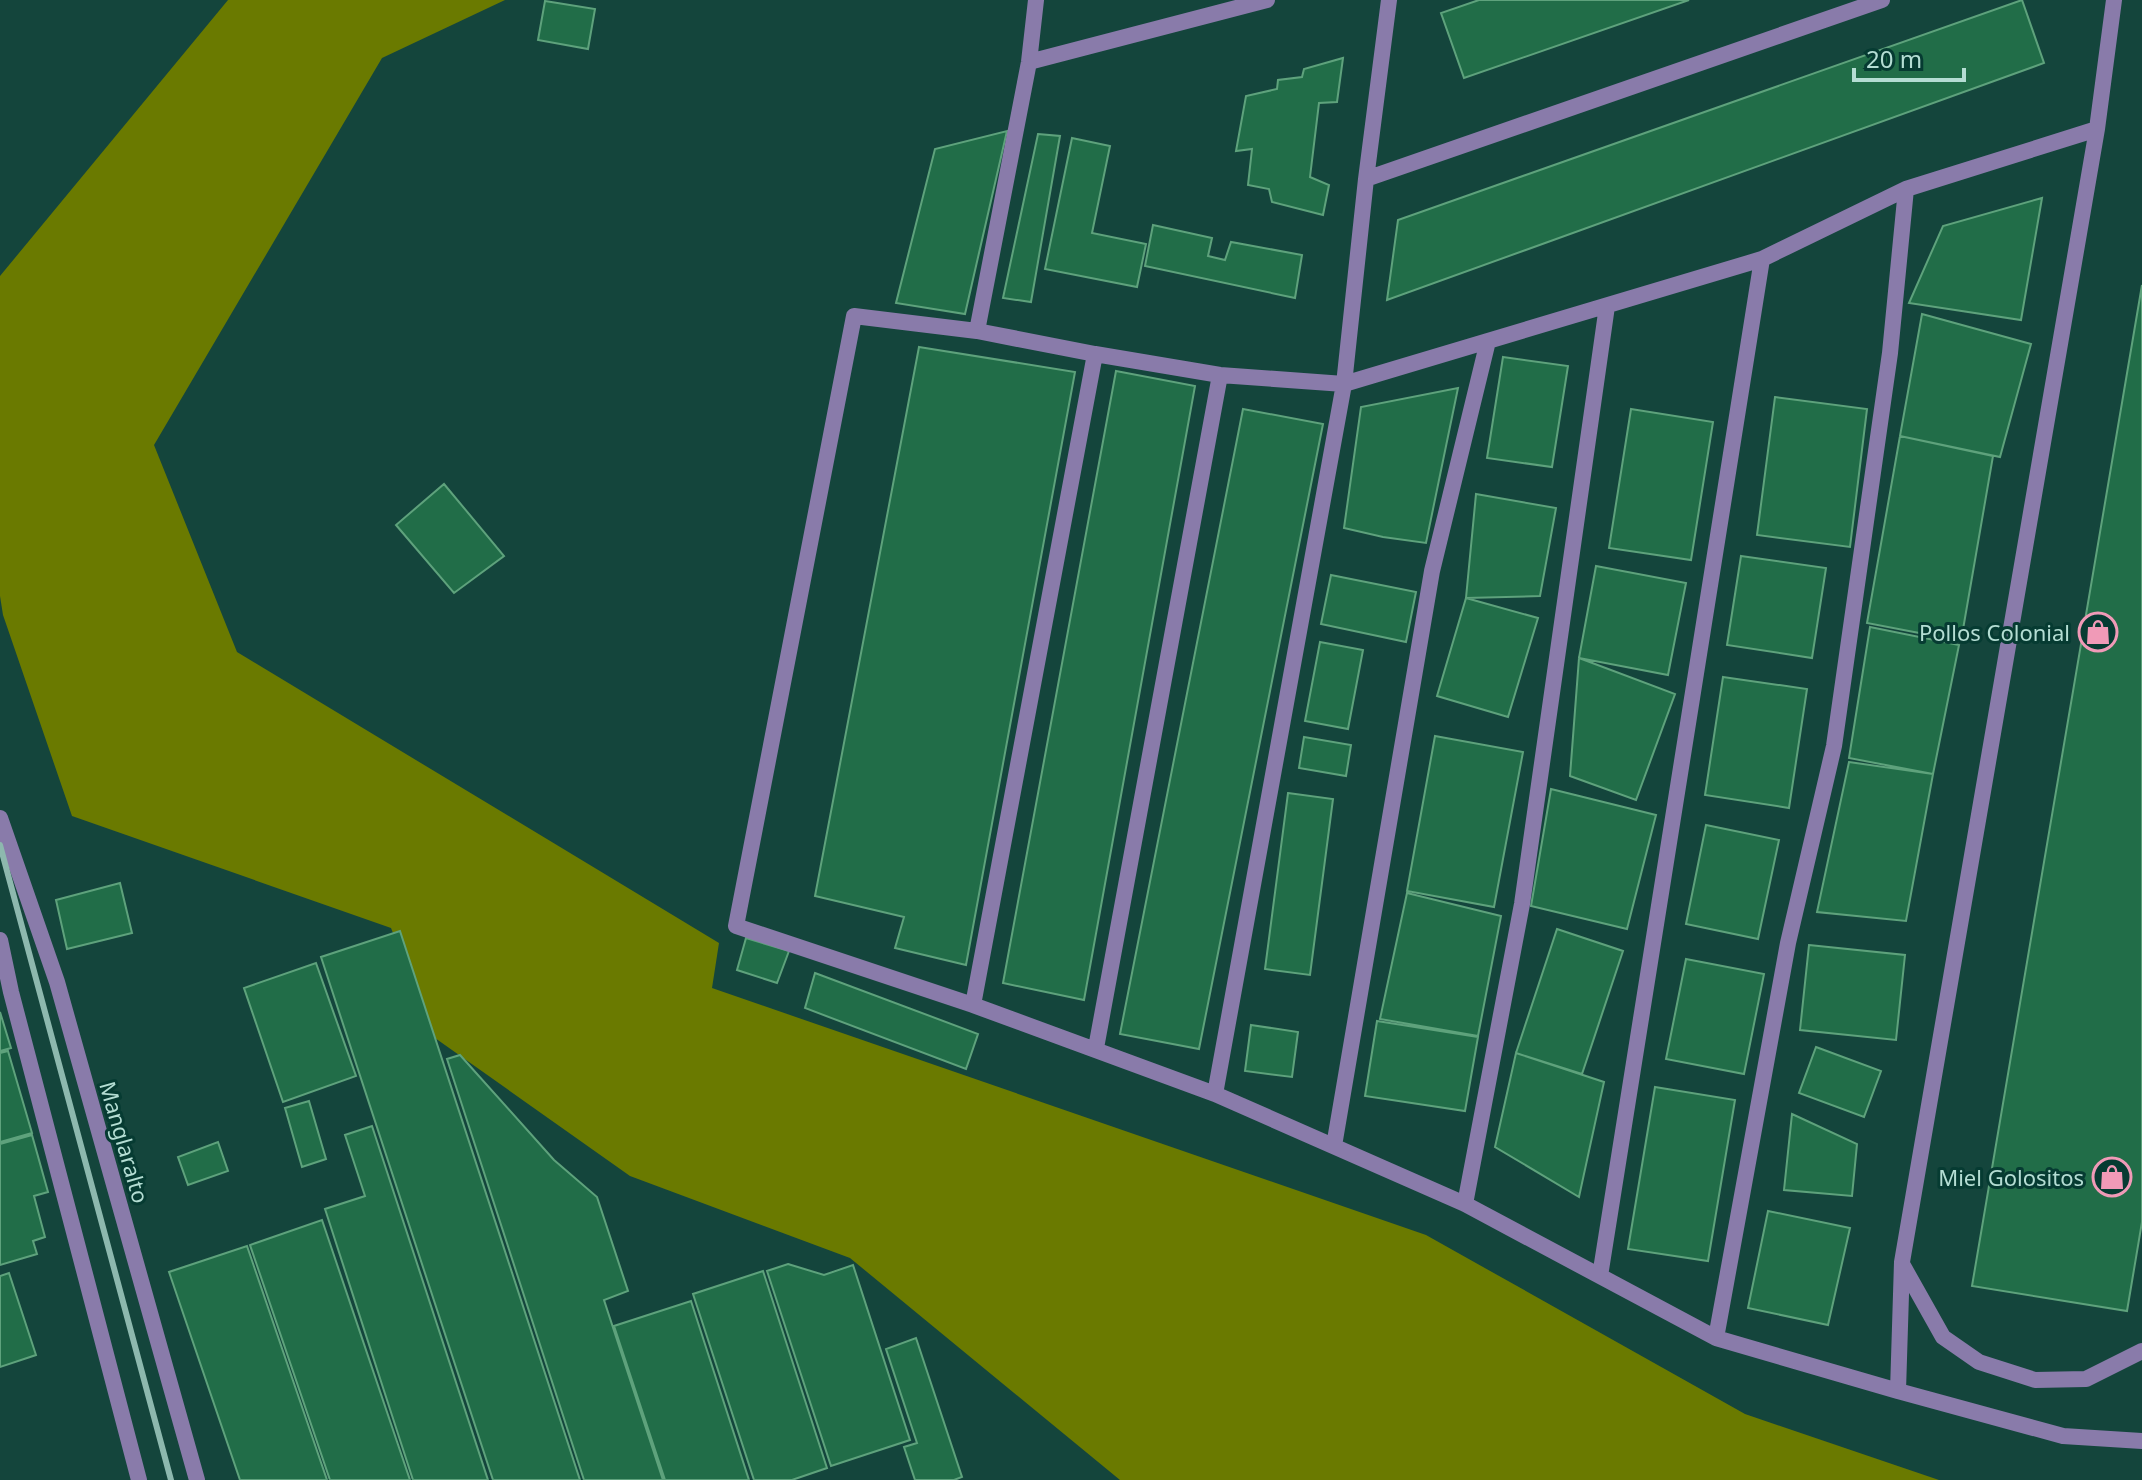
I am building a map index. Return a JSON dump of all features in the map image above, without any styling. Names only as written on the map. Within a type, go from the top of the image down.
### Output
[{"type":"street","points":[[977,331],[1029,62],[1036,0]]},
{"type":"street","points":[[1029,62],[1267,0]]},
{"type":"street","points":[[1215,1094],[1344,384],[1389,0]]},
{"type":"street","points":[[1366,179],[1882,0]]},
{"type":"street","points":[[1898,1391],[1902,1262],[2097,129],[2114,0]]},
{"type":"street","points":[[2097,129],[1906,189],[1762,259],[1344,384],[1220,375],[977,331],[854,316],[736,926],[1096,1048],[1215,1094],[1465,1204],[1716,1338],[2063,1436],[2142,1441]]},
{"type":"street","points":[[1716,1338],[1788,943],[1834,746],[1890,353],[1906,189]]},
{"type":"street","points":[[1600,1276],[1762,259]]},
{"type":"street","points":[[1465,1204],[1522,904],[1607,306]]},
{"type":"street","points":[[1334,1146],[1432,571],[1488,341]]},
{"type":"street","points":[[973,1005],[1095,354]]},
{"type":"street","points":[[1096,1048],[1220,375]]},
{"type":"street","name":"Manglaralto","points":[[0,818],[57,982],[197,1480]]},
{"type":"street","points":[[0,940],[139,1480]]},
{"type":"street","points":[[1902,1262],[1943,1337],[1979,1362],[2035,1380],[2086,1379],[2142,1351]]},
{"type":"green space","points":[[228,0],[505,0],[382,58],[154,445],[237,652],[719,943],[712,988],[1426,1235],[1745,1414],[1939,1480],[1120,1480],[850,1258],[630,1176],[435,1038],[391,928],[72,816],[3,615],[0,596],[0,276]]},
{"type":"building","points":[[1479,0],[1689,0],[1464,78],[1441,13]]},
{"type":"building","points":[[2022,0],[2044,63],[1387,300],[1398,220]]},
{"type":"building","points":[[545,1],[595,9],[588,49],[538,40]]},
{"type":"building","points":[[1343,58],[1337,102],[1319,103],[1310,177],[1329,185],[1323,215],[1272,202],[1269,189],[1248,185],[1252,149],[1236,151],[1246,96],[1277,89],[1278,80],[1302,77],[1304,69]]},
{"type":"building","points":[[1007,131],[965,314],[896,303],[935,149]]},
{"type":"building","points":[[1038,134],[1060,136],[1031,302],[1003,298]]},
{"type":"building","points":[[1072,138],[1110,146],[1092,233],[1146,244],[1137,287],[1045,269]]},
{"type":"building","points":[[2042,198],[2021,320],[1909,303],[1943,226]]},
{"type":"building","points":[[1153,225],[1212,238],[1208,256],[1225,260],[1231,242],[1302,255],[1295,298],[1145,266]]},
{"type":"building","points":[[2142,285],[2142,1222],[2127,1311],[1972,1286]]},
{"type":"building","points":[[1922,314],[2031,344],[2000,457],[1900,436]]},
{"type":"building","points":[[919,347],[1075,372],[966,965],[895,948],[904,917],[815,896]]},
{"type":"building","points":[[1503,357],[1568,366],[1552,467],[1487,458]]},
{"type":"building","points":[[1116,371],[1195,386],[1084,1000],[1003,983]]},
{"type":"building","points":[[1458,388],[1426,543],[1344,528],[1361,407]]},
{"type":"building","points":[[1775,397],[1867,409],[1850,547],[1757,535]]},
{"type":"building","points":[[1243,409],[1323,424],[1199,1049],[1120,1034]]},
{"type":"building","points":[[1631,409],[1713,422],[1691,560],[1609,548]]},
{"type":"building","points":[[1900,436],[1993,456],[1961,641],[1867,623]]},
{"type":"building","points":[[444,484],[504,556],[454,593],[396,525]]},
{"type":"building","points":[[1476,494],[1556,508],[1540,596],[1466,598]]},
{"type":"building","points":[[1741,556],[1826,568],[1812,658],[1727,645]]},
{"type":"building","points":[[1596,566],[1686,583],[1668,675],[1579,658]]},
{"type":"building","points":[[1331,575],[1416,592],[1406,642],[1321,624]]},
{"type":"building","points":[[1466,598],[1538,618],[1508,717],[1437,696]]},
{"type":"building","points":[[1870,627],[1959,645],[1933,774],[1849,758]]},
{"type":"building","points":[[1320,642],[1363,650],[1348,729],[1305,721]]},
{"type":"building","points":[[1579,658],[1675,694],[1636,800],[1570,776]]},
{"type":"building","points":[[1723,677],[1807,689],[1789,808],[1705,795]]},
{"type":"building","points":[[1435,736],[1523,752],[1494,907],[1407,891]]},
{"type":"building","points":[[1304,737],[1351,745],[1346,776],[1299,768]]},
{"type":"building","points":[[1849,762],[1933,774],[1906,921],[1817,912]]},
{"type":"building","points":[[1551,789],[1656,815],[1627,929],[1531,906]]},
{"type":"building","points":[[1288,793],[1333,799],[1310,975],[1265,969]]},
{"type":"building","points":[[1706,825],[1779,840],[1758,939],[1686,924]]},
{"type":"building","points":[[120,883],[132,933],[67,949],[56,900]]},
{"type":"building","points":[[1407,893],[1501,916],[1478,1036],[1380,1019]]},
{"type":"building","points":[[1557,929],[1623,951],[1582,1074],[1516,1053]]},
{"type":"building","points":[[400,931],[580,1480],[493,1480],[321,957]]},
{"type":"building","points":[[746,938],[789,951],[777,983],[737,970]]},
{"type":"building","points":[[1809,945],[1905,955],[1896,1040],[1800,1030]]},
{"type":"building","points":[[1686,959],[1764,974],[1744,1074],[1666,1059]]},
{"type":"building","points":[[316,963],[356,1076],[283,1102],[244,988]]},
{"type":"building","points":[[815,973],[978,1034],[966,1069],[805,1008]]},
{"type":"building","points":[[0,1012],[11,1048],[0,1051]]},
{"type":"building","points":[[1377,1021],[1478,1037],[1465,1111],[1365,1096]]},
{"type":"building","points":[[1251,1025],[1298,1032],[1292,1077],[1245,1071]]},
{"type":"building","points":[[1816,1047],[1881,1071],[1864,1117],[1799,1093]]},
{"type":"building","points":[[8,1051],[32,1133],[0,1142],[0,1053]]},
{"type":"building","points":[[1516,1053],[1604,1082],[1579,1197],[1495,1147]]},
{"type":"building","points":[[460,1055],[554,1160],[597,1197],[628,1291],[604,1300],[663,1480],[584,1480],[447,1059]]},
{"type":"building","points":[[1655,1087],[1735,1100],[1708,1261],[1628,1249]]},
{"type":"building","points":[[309,1101],[326,1159],[302,1167],[285,1108]]},
{"type":"building","points":[[1792,1114],[1857,1144],[1852,1196],[1784,1190]]},
{"type":"building","points":[[372,1126],[488,1480],[413,1480],[325,1209],[365,1196],[345,1135]]},
{"type":"building","points":[[32,1135],[48,1192],[34,1196],[45,1237],[33,1241],[37,1254],[0,1265],[0,1144]]},
{"type":"building","points":[[218,1142],[228,1171],[188,1185],[178,1157]]},
{"type":"building","points":[[1768,1211],[1850,1228],[1828,1325],[1748,1308]]},
{"type":"building","points":[[322,1220],[410,1480],[330,1480],[250,1245]]},
{"type":"building","points":[[247,1246],[327,1480],[240,1480],[169,1272]]},
{"type":"building","points":[[788,1264],[824,1275],[853,1265],[910,1440],[831,1466],[767,1271]]},
{"type":"building","points":[[763,1271],[827,1468],[792,1480],[754,1480],[693,1294]]},
{"type":"building","points":[[9,1273],[36,1355],[0,1367],[0,1276]]},
{"type":"building","points":[[691,1301],[749,1480],[665,1480],[614,1326]]},
{"type":"building","points":[[916,1338],[962,1477],[954,1480],[915,1480],[904,1447],[917,1443],[886,1349]]},
{"type":"railway","points":[[0,845],[171,1480]]},
{"type":"place","name":"Pollos Colonial","points":[[2098,632]]},
{"type":"place","name":"Miel Golositos","points":[[2112,1177]]}]
